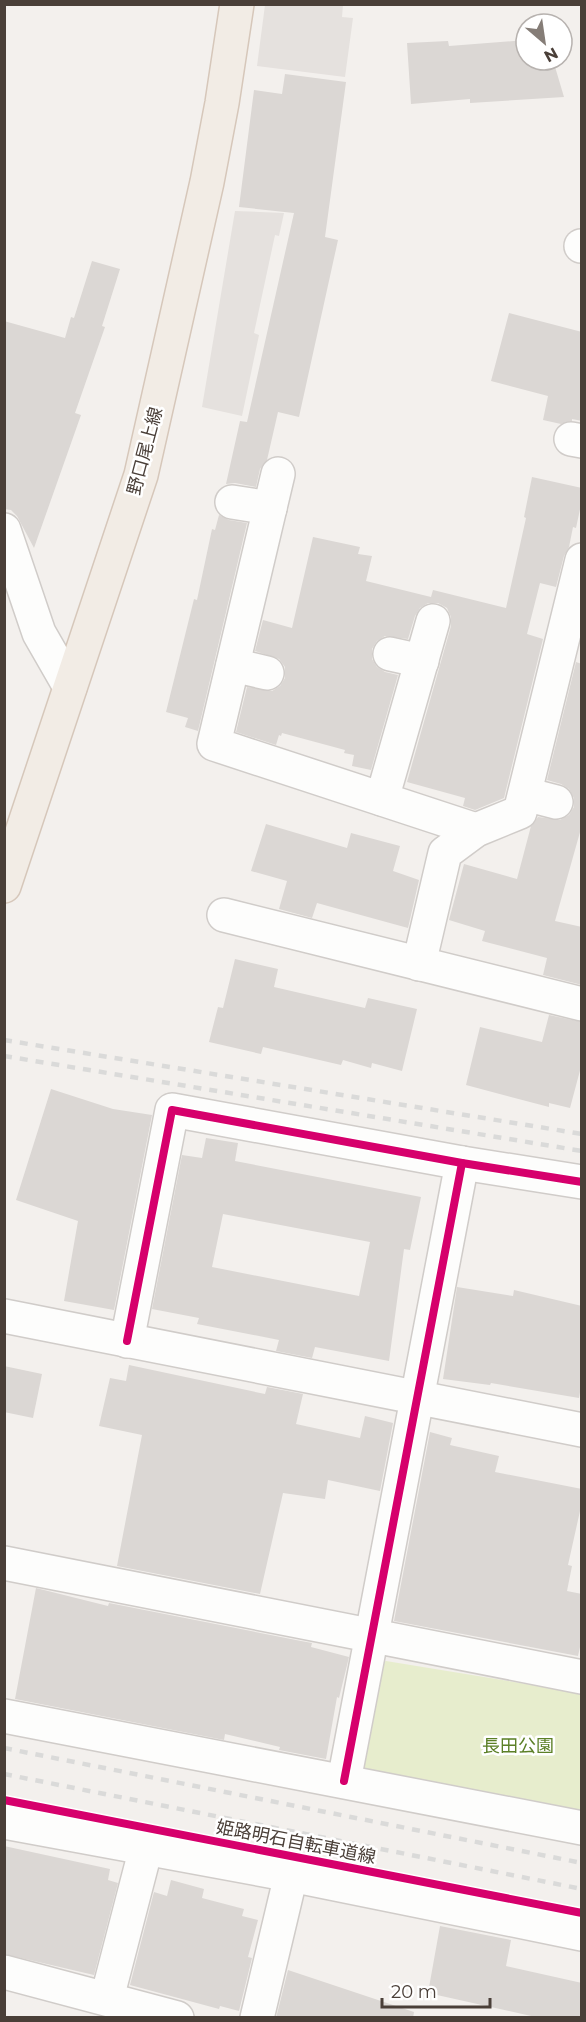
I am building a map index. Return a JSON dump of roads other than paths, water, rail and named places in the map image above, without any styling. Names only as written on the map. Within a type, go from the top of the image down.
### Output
[{"type":"main road","name":"野口尾上線","points":[[4,886],[141,475],[207,182],[237,4]]},
{"type":"street","points":[[278,474],[214,744],[476,830]]},
{"type":"street","points":[[232,502],[270,508]]},
{"type":"street","points":[[4,530],[39,633],[70,687]]},
{"type":"street","points":[[419,964],[445,853],[476,830],[520,812],[540,798],[557,604],[582,560]]},
{"type":"street","points":[[382,799],[433,621]]},
{"type":"street","points":[[390,654],[422,661]]},
{"type":"street","points":[[233,665],[267,673]]},
{"type":"street","points":[[224,915],[582,1004]]},
{"type":"street","points":[[130,1325],[172,1110],[462,1163],[582,1182]]},
{"type":"street","points":[[344,1781],[462,1163]]},
{"type":"street","points":[[4,1316],[130,1325],[417,1398],[582,1430]]},
{"type":"street","points":[[4,1563],[582,1677]]},
{"type":"street","points":[[4,1716],[582,1828]]},
{"type":"street","points":[[4,1822],[291,1875],[582,1934]]},
{"type":"street","points":[[107,1998],[146,1848]]},
{"type":"street","points":[[256,2018],[291,1875]]},
{"type":"street","points":[[4,1972],[177,2018]]},
{"type":"railway","points":[[4,1040],[582,1134]]},
{"type":"railway","points":[[4,1056],[582,1151]]},
{"type":"railway","points":[[4,1748],[582,1863]]},
{"type":"railway","points":[[4,1774],[582,1889]]},
{"type":"park label","name":"長田公園","points":[[518,1746]]}]
